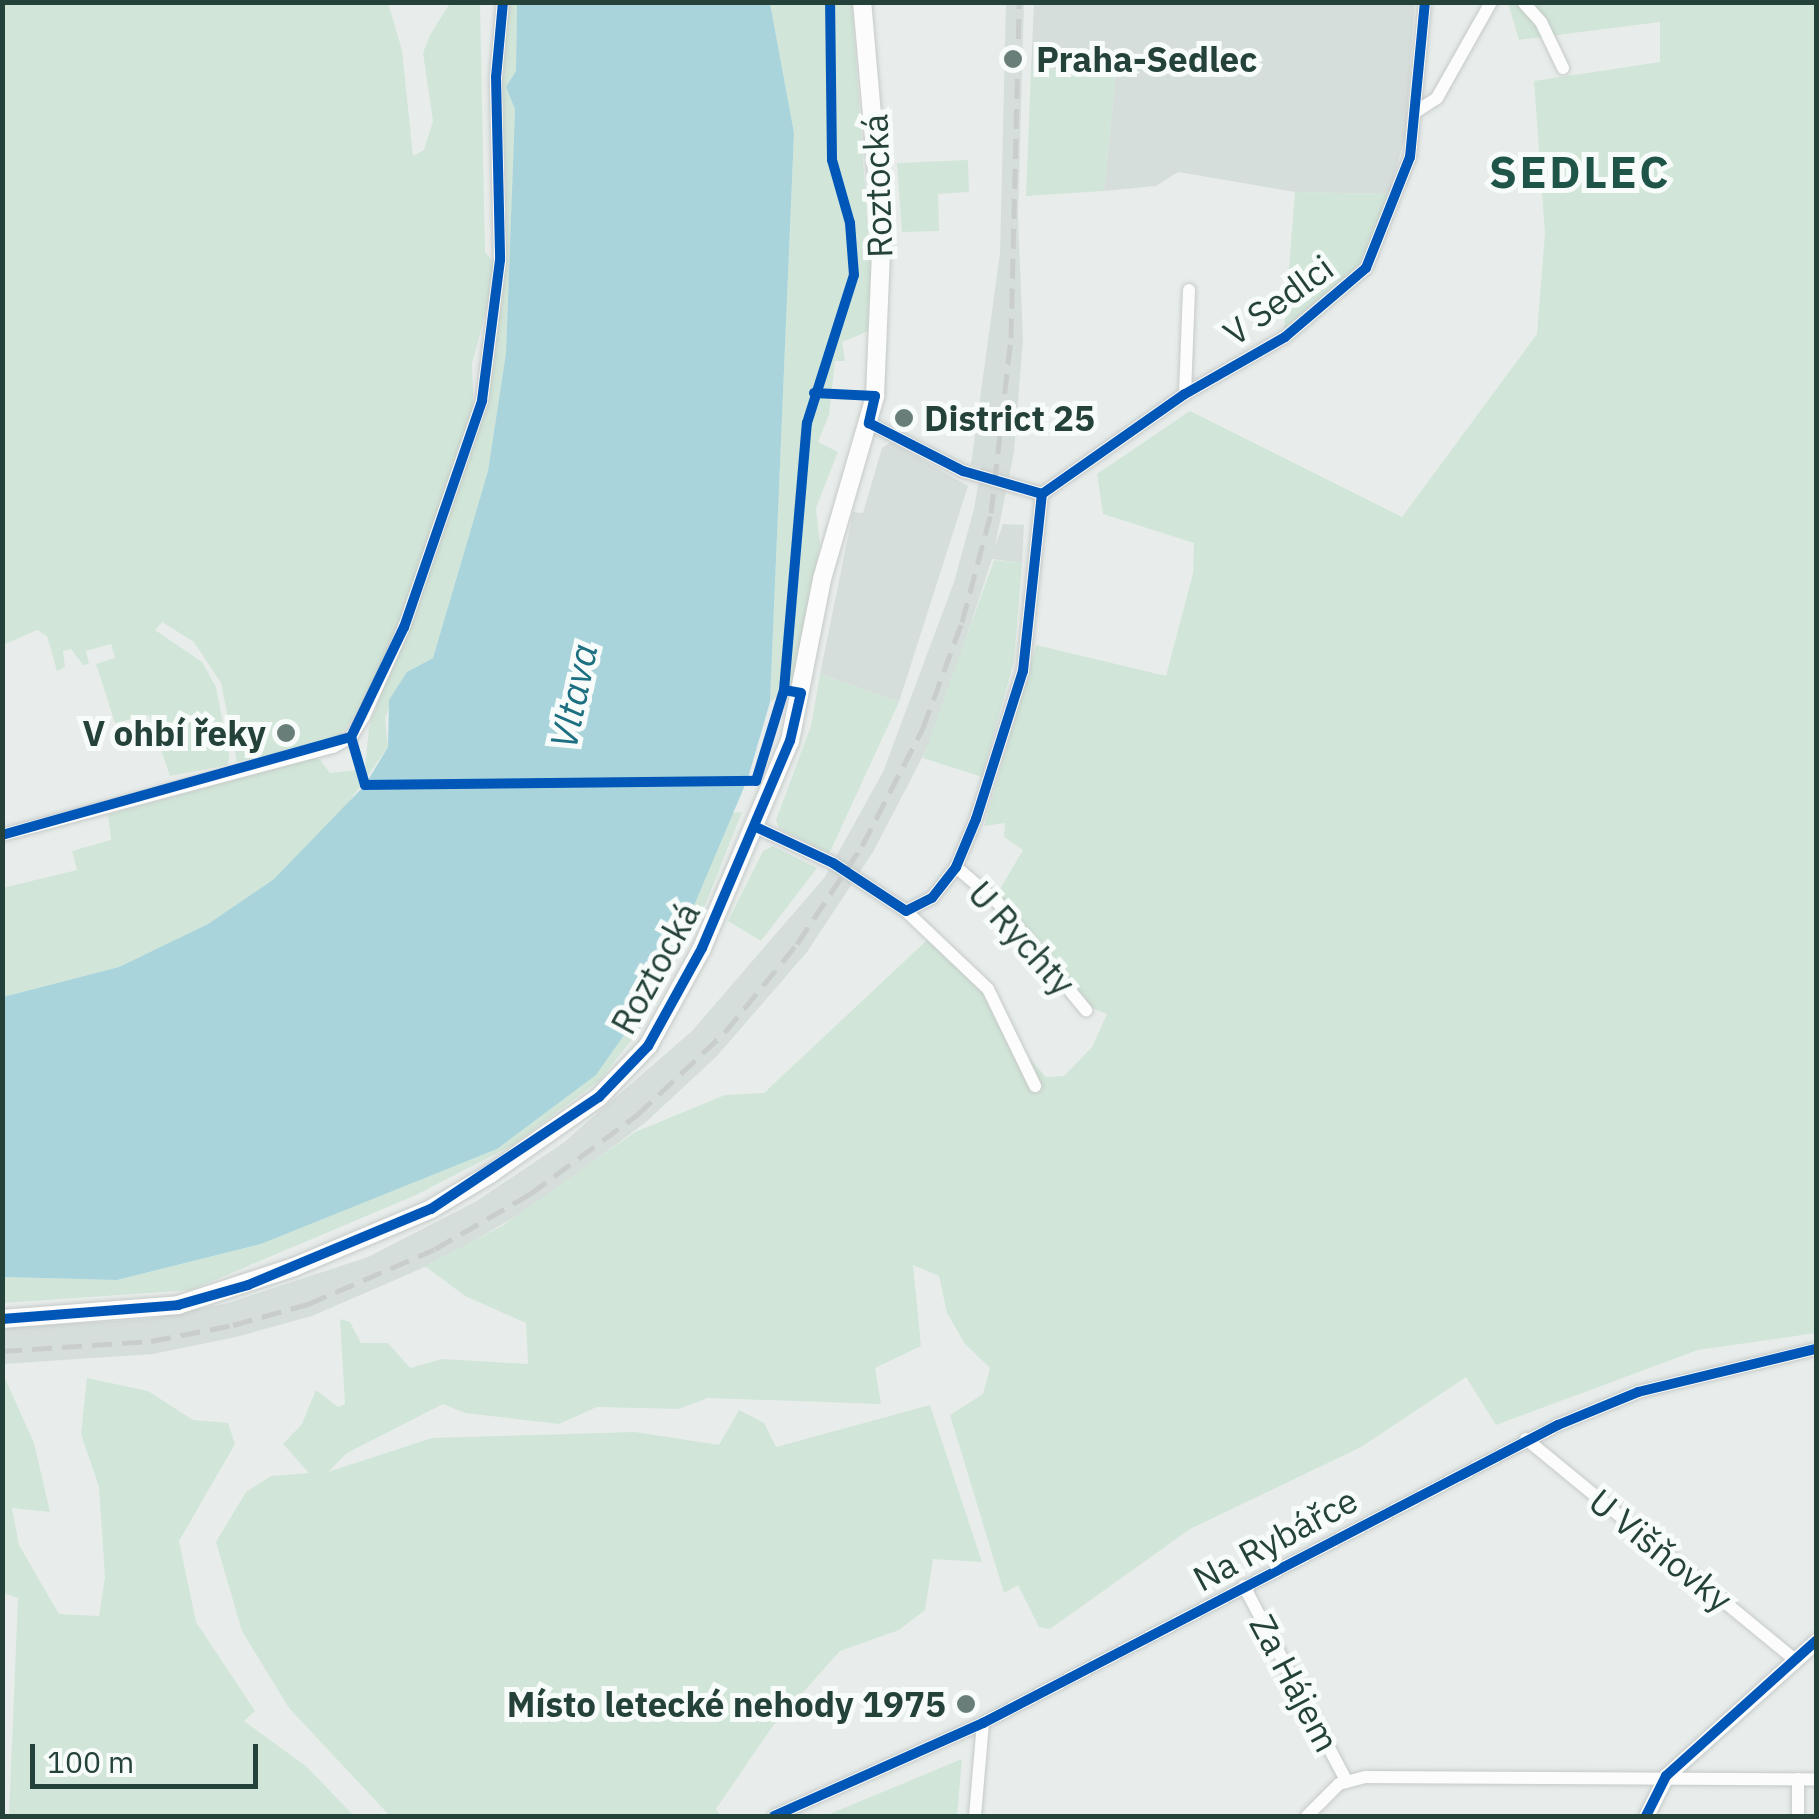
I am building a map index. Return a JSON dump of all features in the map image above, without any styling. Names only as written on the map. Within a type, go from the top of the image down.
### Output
[{"type":"main road","name":"Roztocká","points":[[2,1318],[178,1305],[294,1267],[431,1209],[554,1131],[626,1071],[648,1046],[702,948],[790,741],[822,579],[869,423],[882,230],[862,2]]},
{"type":"street","points":[[2,835],[350,737],[404,627],[482,401],[500,260],[496,77],[503,2]]},
{"type":"street","name":"V Sedlci","points":[[1042,494],[1185,394],[1285,337],[1366,268],[1396,205],[1416,110],[1425,2]]},
{"type":"street","points":[[1416,110],[1437,98],[1491,2]]},
{"type":"street","points":[[1523,2],[1541,22],[1562,68]]},
{"type":"street","points":[[1185,394],[1190,290]]},
{"type":"street","points":[[869,423],[962,471],[1042,494],[1023,671],[956,868],[932,898],[906,911]]},
{"type":"street","points":[[756,827],[833,862],[906,911],[988,989],[1035,1086]]},
{"type":"street","name":"U Rychty","points":[[956,868],[998,902],[1086,1010]]},
{"type":"street","name":"Na Rybářce","points":[[774,1816],[983,1723],[1526,1439],[1638,1392],[1816,1349]]},
{"type":"street","name":"U Višňovky","points":[[1526,1439],[1796,1660]]},
{"type":"street","name":"Za Hájem","points":[[1244,1586],[1346,1780]]},
{"type":"street","points":[[1646,1816],[1666,1776],[1816,1641]]},
{"type":"street","points":[[975,1816],[983,1723]]},
{"type":"street","points":[[1307,1816],[1346,1780],[1666,1776],[1816,1779]]},
{"type":"street","points":[[1798,1779],[1798,1816]]},
{"type":"shaded area","points":[[1006,3],[1024,3],[1018,218],[1023,339],[1014,452],[995,546],[1003,524],[1024,525],[1022,563],[992,559],[935,733],[873,852],[807,952],[717,1056],[646,1122],[537,1204],[441,1260],[312,1316],[236,1337],[153,1354],[3,1364],[2,1328],[148,1319],[228,1303],[368,1257],[475,1202],[563,1143],[692,1031],[824,878],[883,772],[954,582],[974,509],[981,467],[971,464],[1000,253]]},
{"type":"shaded area","points":[[1034,3],[1415,3],[1405,137],[1389,194],[1295,192],[1178,172],[1156,186],[1104,191],[1116,71],[1031,69]]},
{"type":"shaded area","points":[[891,442],[968,486],[899,702],[820,674],[853,512],[863,513],[882,448]]},
{"type":"green space","points":[[3,3],[388,3],[402,50],[413,156],[424,150],[433,121],[423,53],[430,35],[450,3],[480,3],[485,252],[493,261],[494,281],[472,364],[474,412],[395,639],[361,709],[334,742],[237,762],[221,683],[194,642],[162,622],[155,630],[202,662],[216,687],[229,755],[228,765],[170,776],[149,715],[115,723],[96,664],[115,658],[111,644],[86,651],[89,664],[83,665],[71,649],[63,651],[65,667],[57,671],[47,636],[37,630],[3,645]]},
{"type":"green space","points":[[507,3],[517,3],[516,71],[506,87],[515,108],[506,353],[488,471],[433,658],[407,672],[385,717],[388,747],[337,819],[274,879],[208,924],[119,967],[3,997],[2,888],[77,870],[72,851],[111,840],[108,815],[317,756],[330,773],[365,769],[369,727],[488,394],[506,187],[500,83]]},
{"type":"green space","points":[[770,3],[852,3],[871,275],[868,331],[842,342],[845,361],[835,361],[829,415],[818,442],[838,452],[816,508],[820,545],[792,686],[770,702],[794,133]]},
{"type":"green space","points":[[1508,3],[1816,3],[1816,1333],[1698,1350],[1496,1425],[1466,1377],[1361,1447],[1190,1529],[1050,1629],[1039,1627],[1018,1585],[1004,1593],[950,1415],[983,1394],[990,1368],[965,1344],[947,1313],[939,1276],[913,1265],[921,1346],[875,1368],[881,1404],[708,1398],[678,1409],[597,1407],[559,1424],[465,1413],[443,1404],[347,1453],[328,1472],[432,1438],[635,1432],[719,1445],[739,1410],[764,1423],[776,1447],[930,1405],[982,1562],[933,1559],[925,1610],[899,1630],[840,1651],[772,1727],[716,1809],[721,1816],[390,1816],[289,1708],[242,1631],[216,1542],[246,1492],[271,1476],[309,1473],[283,1444],[302,1424],[316,1390],[338,1407],[345,1404],[340,1319],[350,1322],[361,1343],[388,1343],[410,1368],[442,1359],[528,1364],[526,1323],[465,1296],[425,1266],[502,1226],[635,1132],[725,1095],[764,1093],[927,940],[994,1002],[1010,1037],[1046,1077],[1064,1076],[1092,1047],[1107,1014],[1089,1007],[996,896],[1023,850],[1004,837],[1005,823],[984,826],[1036,645],[1166,676],[1193,573],[1194,543],[1103,514],[1097,474],[1190,411],[1402,517],[1537,334],[1545,233],[1534,81],[1660,62],[1660,22],[1519,40]]},
{"type":"green space","points":[[1031,69],[1116,71],[1104,191],[1026,196]]},
{"type":"green space","points":[[968,160],[969,192],[938,194],[939,231],[902,232],[897,163]]},
{"type":"green space","points":[[1295,192],[1389,194],[1362,265],[1284,331]]},
{"type":"green space","points":[[994,560],[1022,563],[1014,661],[982,777],[923,758]]},
{"type":"green space","points":[[820,674],[899,702],[829,854],[779,828],[776,820],[811,726]]},
{"type":"green space","points":[[742,812],[704,908],[641,1028],[600,1080],[513,1145],[416,1195],[191,1290],[3,1303],[3,1277],[117,1280],[261,1244],[497,1149],[730,813]]},
{"type":"green space","points":[[773,846],[817,868],[761,941],[728,921],[763,851]]},
{"type":"green space","points":[[3,1374],[34,1443],[50,1512],[12,1508],[19,1545],[59,1614],[99,1616],[105,1577],[99,1487],[81,1434],[87,1378],[148,1391],[193,1420],[228,1423],[235,1444],[179,1541],[196,1622],[255,1711],[244,1721],[307,1767],[354,1816],[9,1816],[18,1598],[3,1593]]},
{"type":"green space","points":[[962,1759],[957,1816],[825,1816]]},
{"type":"water","name":"Vltava","points":[[517,3],[770,3],[794,133],[770,702],[748,778],[662,981],[596,1075],[497,1149],[261,1244],[117,1280],[3,1277],[3,997],[119,967],[208,924],[274,879],[365,785],[388,747],[389,700],[407,672],[433,658],[488,471],[506,353],[515,109],[506,87],[516,71]]},
{"type":"ferry route","points":[[365,785],[748,778]]},
{"type":"railway","points":[[2,1351],[151,1341],[233,1325],[308,1304],[435,1249],[530,1194],[637,1115],[725,1032],[797,944],[862,846],[923,728],[962,622],[991,513],[1011,338],[1019,2]]},
{"type":"cycle path","points":[[503,2],[496,77],[500,260],[482,401],[404,627],[351,737],[365,785],[756,781],[784,690],[807,423],[854,275],[850,223],[832,160],[830,2]]},
{"type":"cycle path","points":[[756,827],[833,863],[906,911],[932,898],[956,867],[976,819],[1023,671],[1042,494],[1185,394],[1285,337],[1366,268],[1410,157],[1425,2]]},
{"type":"cycle path","points":[[814,393],[875,396],[869,423],[963,471],[1042,494]]},
{"type":"cycle path","points":[[2,1319],[178,1305],[248,1285],[431,1209],[599,1097],[648,1046],[702,948],[790,741],[801,693],[784,690]]},
{"type":"cycle path","points":[[2,835],[351,737]]},
{"type":"cycle path","points":[[774,1816],[983,1723],[1558,1425],[1638,1392],[1816,1349]]},
{"type":"cycle path","points":[[1646,1816],[1666,1776],[1816,1641]]},
{"type":"place","name":"Praha-Sedlec","points":[[1013,59]]},
{"type":"place","name":"District 25","points":[[904,418]]},
{"type":"place","name":"V ohbí řeky","points":[[286,733]]},
{"type":"place","name":"Místo letecké nehody 1975","points":[[966,1704]]},
{"type":"district","name":"SEDLEC","points":[[1580,172]]}]
